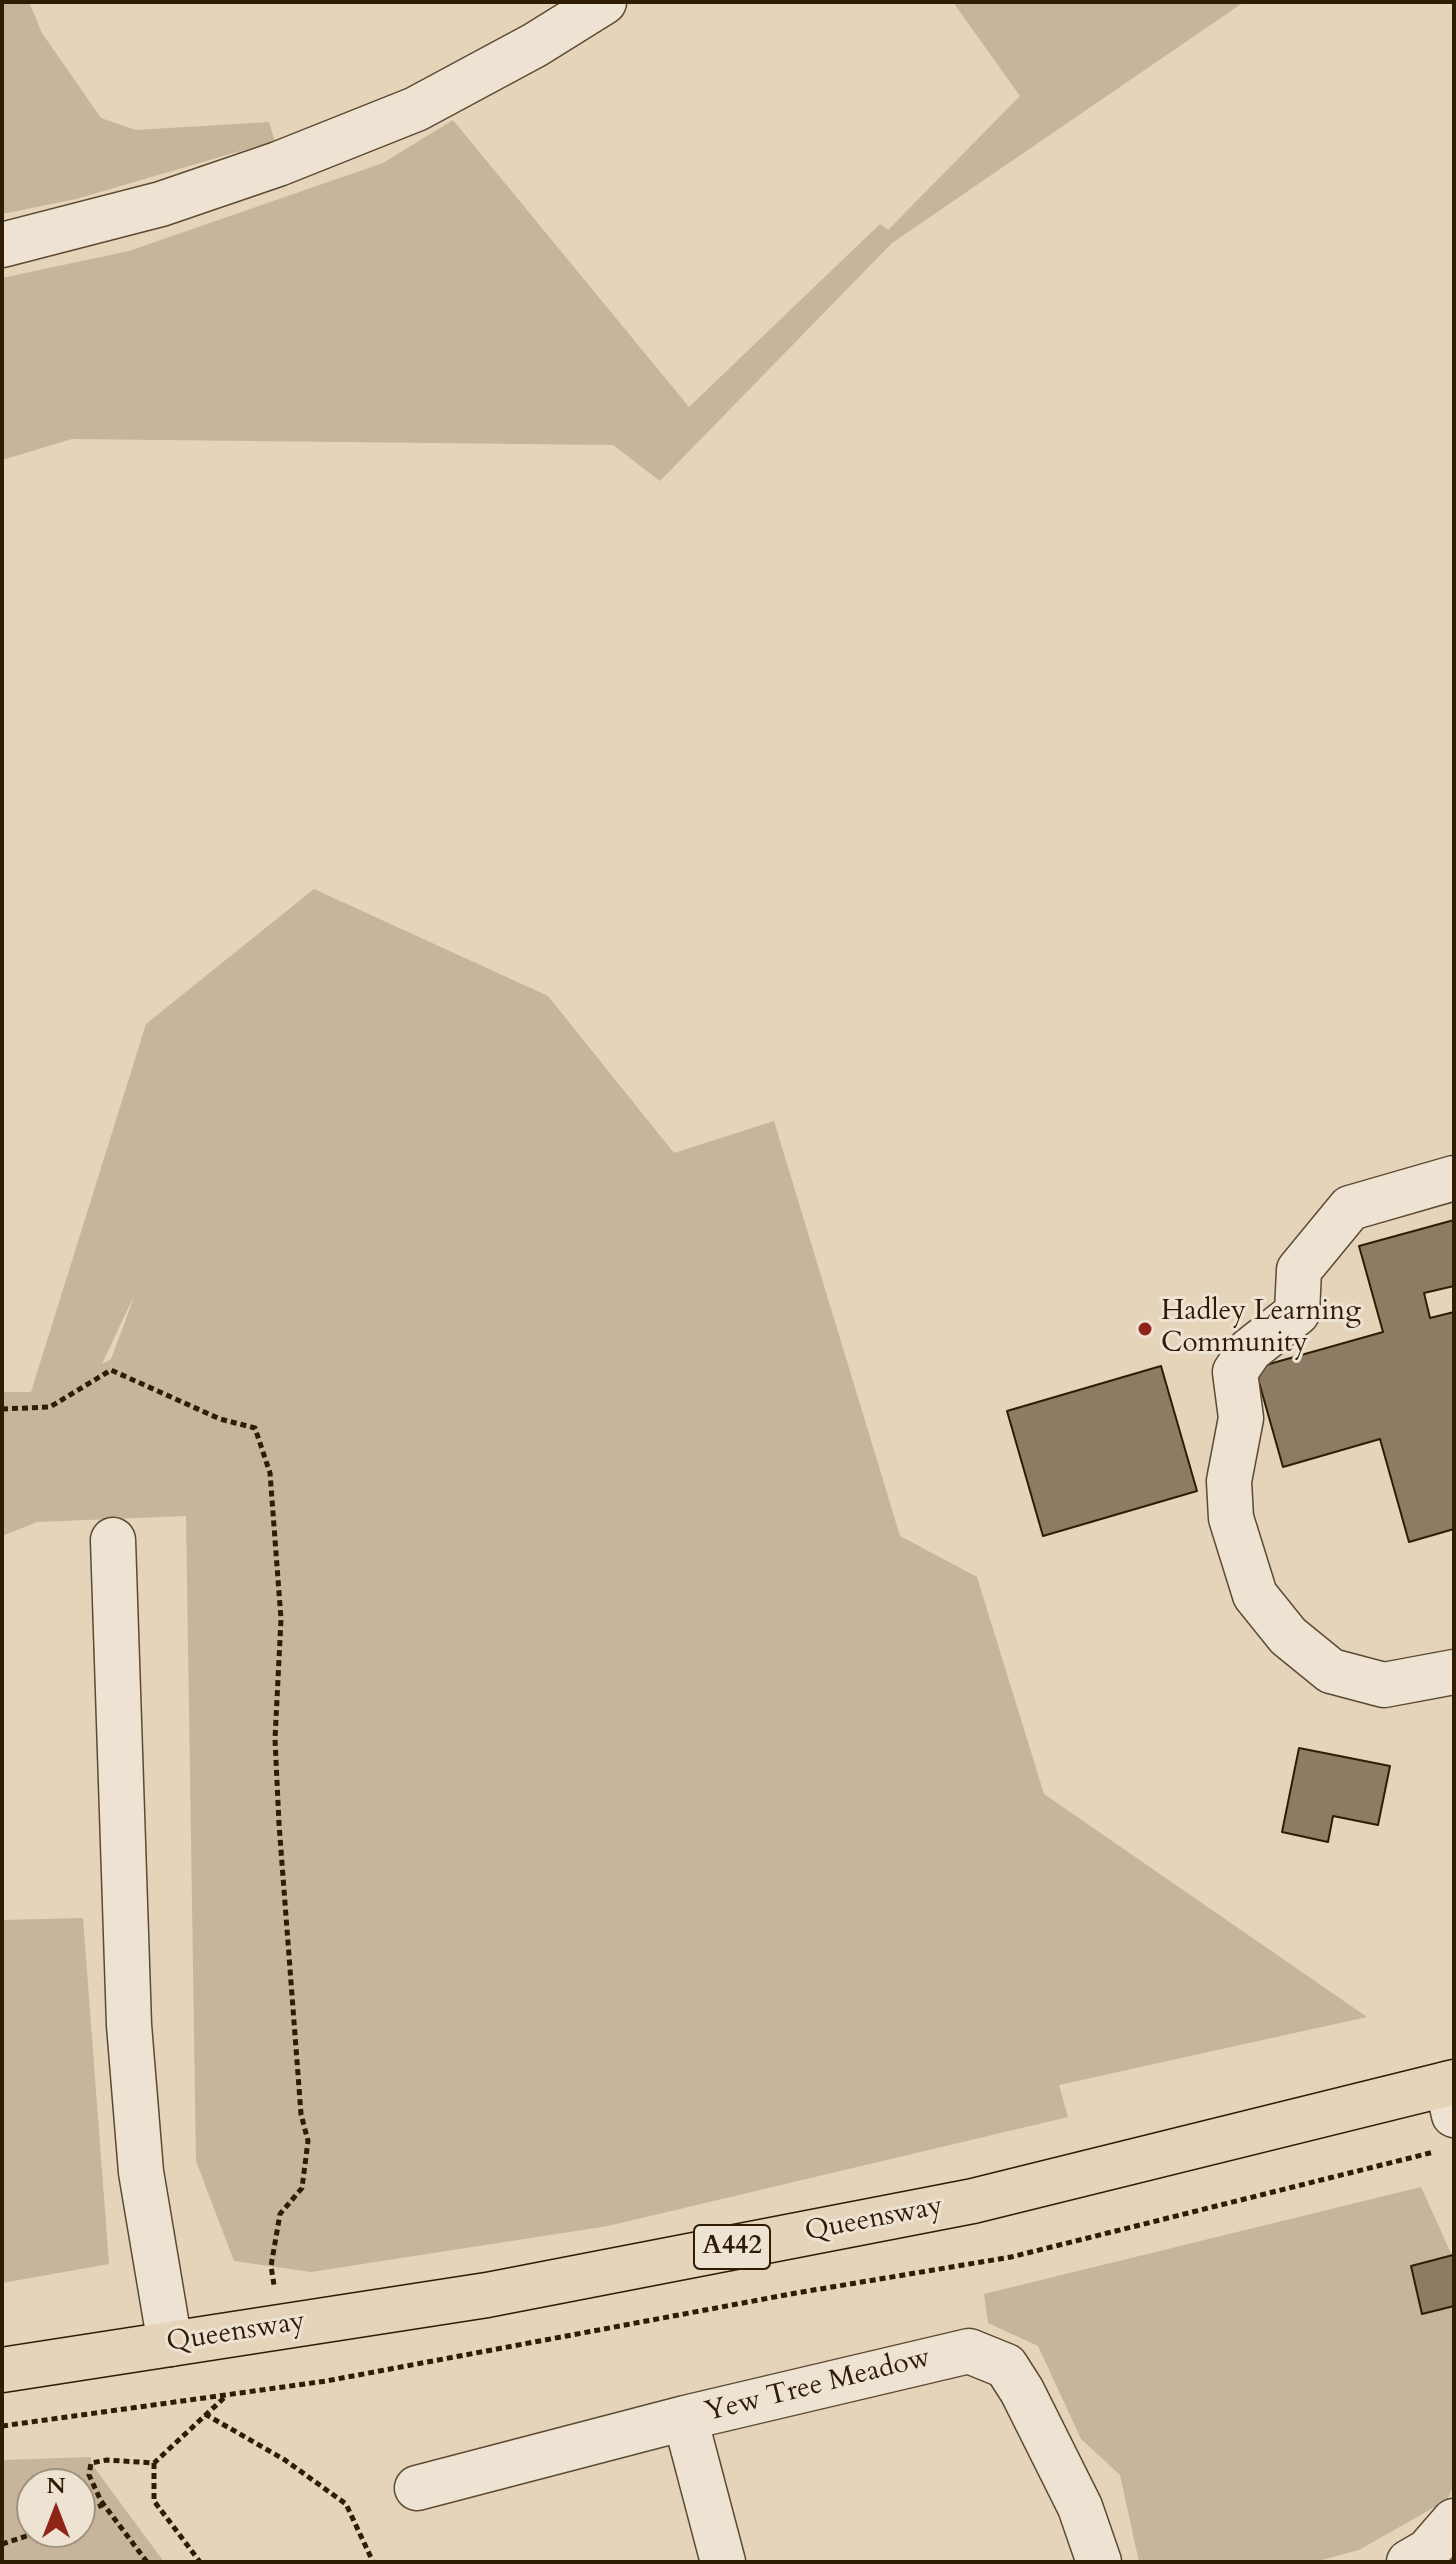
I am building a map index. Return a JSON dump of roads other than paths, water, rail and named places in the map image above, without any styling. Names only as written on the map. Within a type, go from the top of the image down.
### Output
[{"type":"main road","name":"Queensway","points":[[2,2370],[487,2295],[1449,2108]]},
{"type":"street","points":[[2,245],[161,204],[305,153],[416,109],[535,45],[604,2]]},
{"type":"street","points":[[1454,1178],[1350,1208],[1299,1270],[1297,1313],[1250,1350],[1235,1372],[1241,1418],[1229,1481],[1231,1518],[1255,1595],[1288,1636],[1331,1671],[1384,1685],[1454,1672]]},
{"type":"street","points":[[113,1540],[129,2025],[141,2172],[170,2344]]},
{"type":"street","name":"Yew Tree Meadow","points":[[417,2488],[685,2418],[969,2351],[986,2355],[1006,2366],[1022,2391],[1080,2507],[1099,2562]]},
{"type":"street","points":[[685,2418],[723,2562]]},
{"type":"street","points":[[1409,2562],[1428,2551],[1454,2521]]},
{"type":"place","name":"Hadley Learning Community","points":[[1145,1329]]}]
